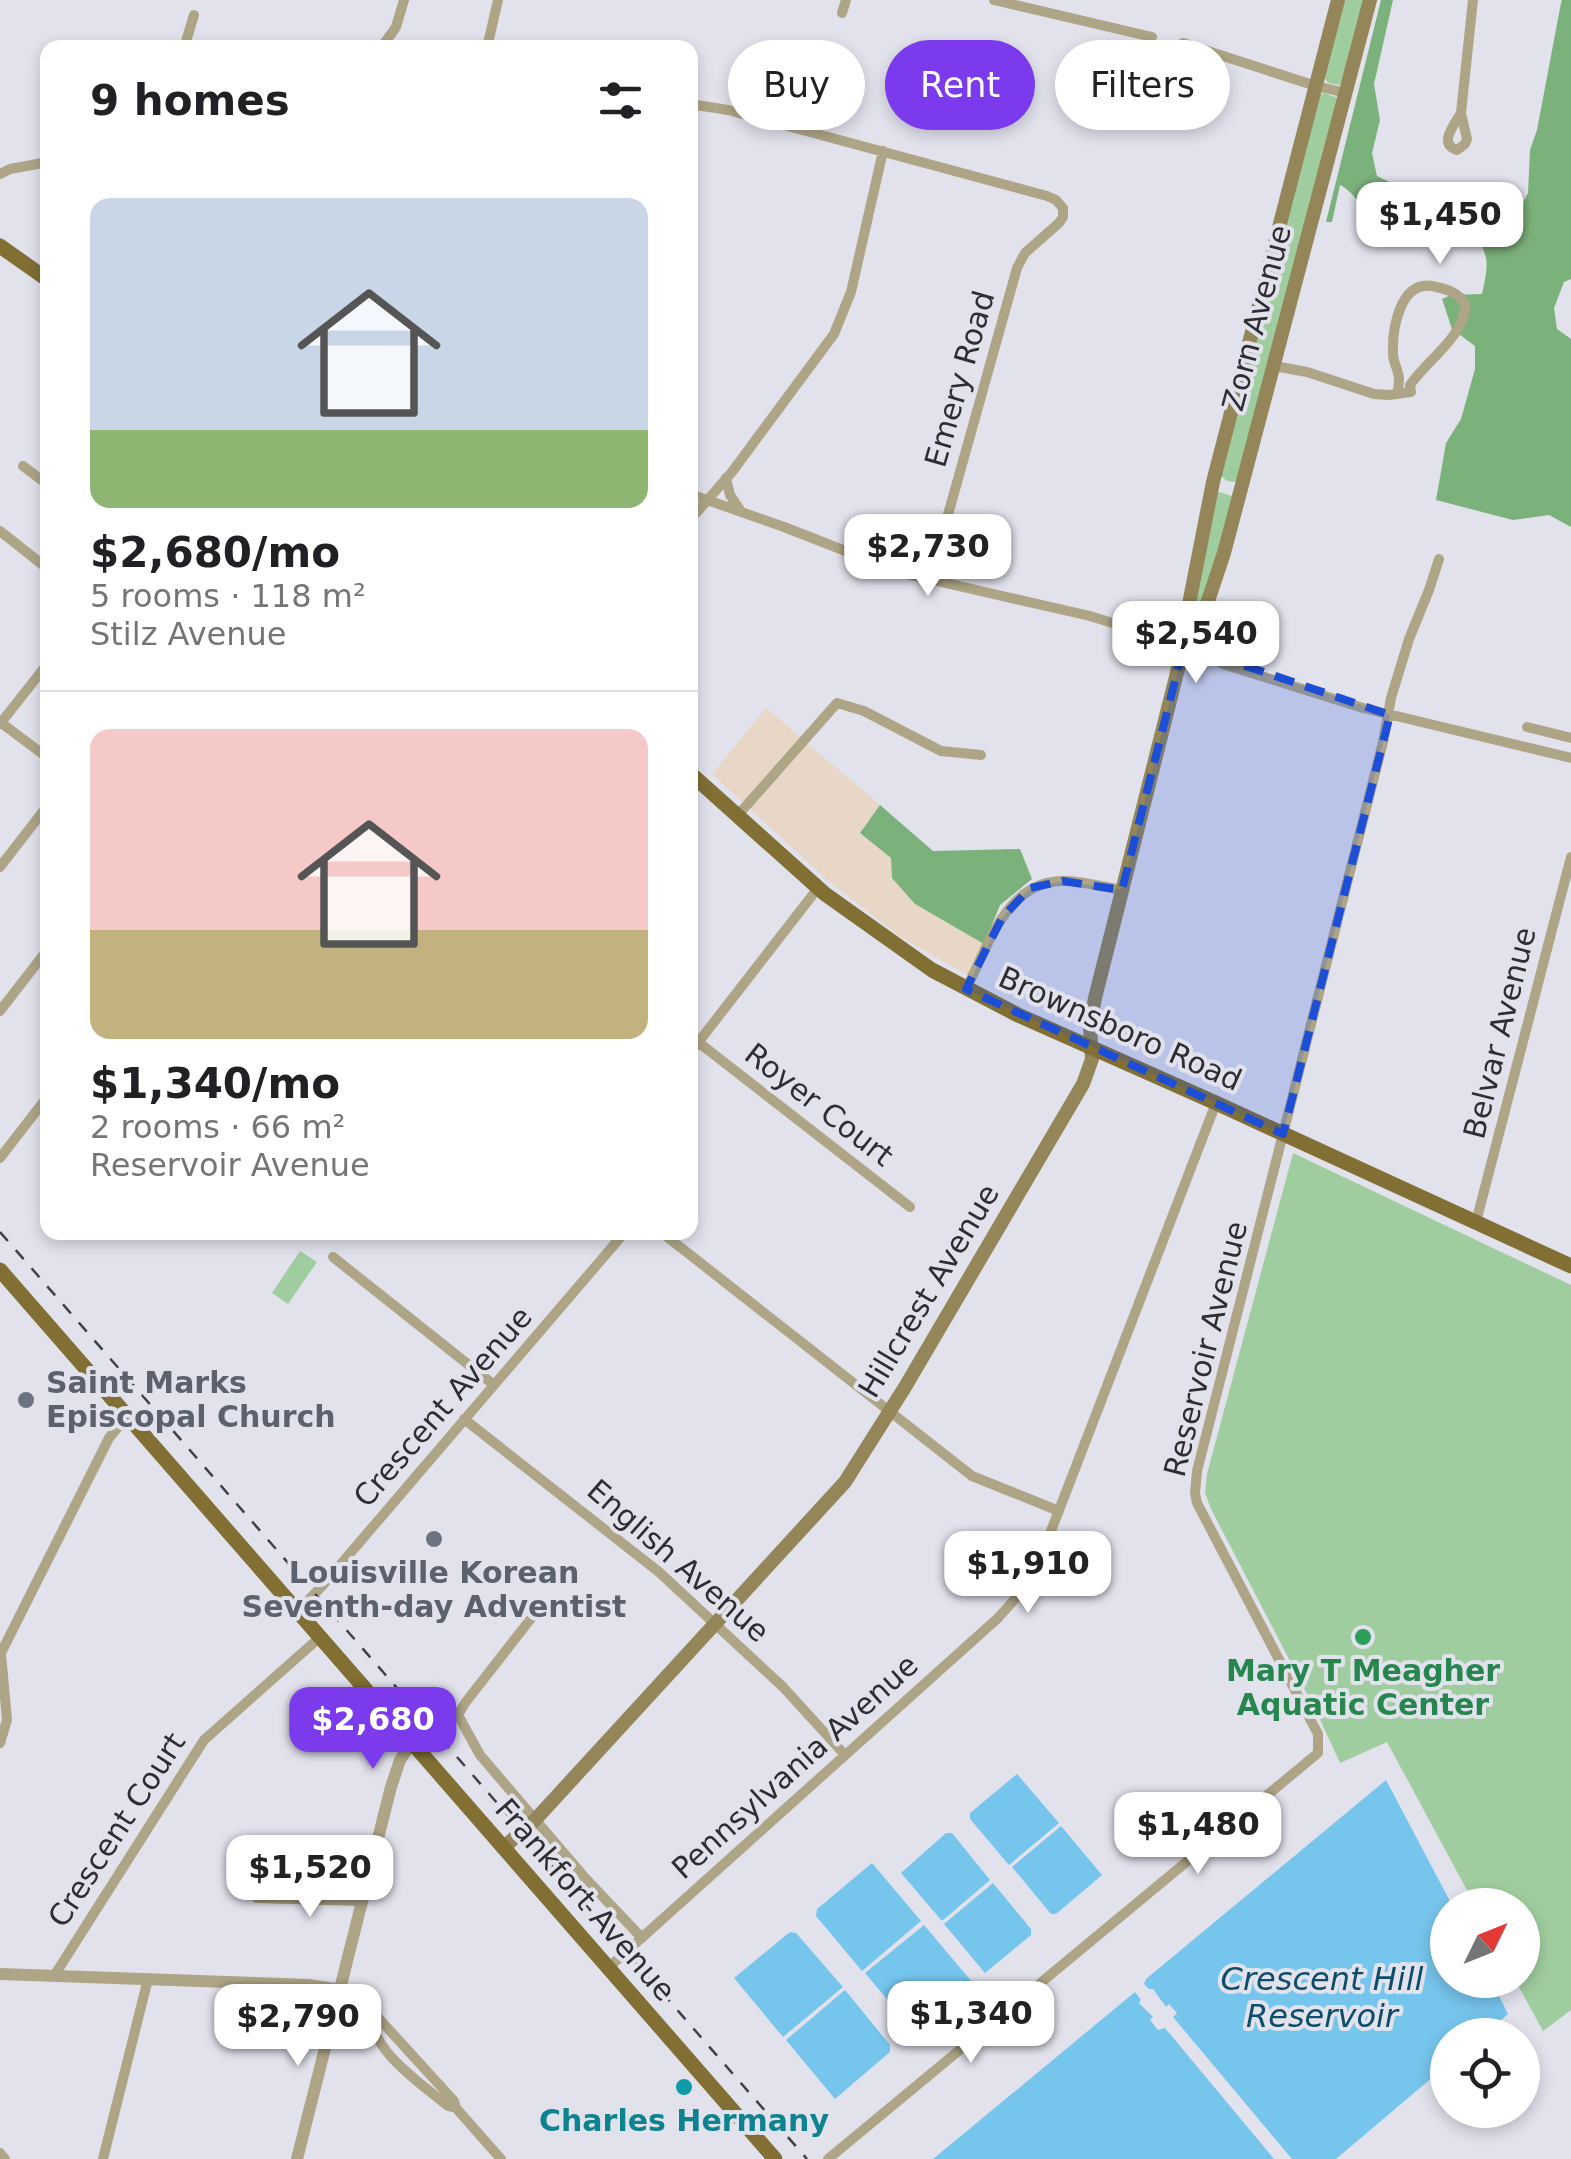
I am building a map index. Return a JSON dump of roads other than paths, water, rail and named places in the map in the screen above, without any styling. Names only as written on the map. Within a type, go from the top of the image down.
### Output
[{"type":"main road","name":"Zorn Avenue","points":[[1184,645],[1188,604],[1214,482],[1338,0]]},
{"type":"main road","name":"Zorn Avenue","points":[[1184,645],[1200,625],[1224,553],[1370,0]]},
{"type":"main road","points":[[0,246],[40,274]]},
{"type":"main road","name":"Hillcrest Avenue","points":[[503,1848],[535,1820],[845,1482],[1083,1084],[1090,1069],[1094,998],[1184,645]]},
{"type":"main road","name":"Brownsboro Road","points":[[698,780],[818,888],[901,951],[966,989],[1571,1266]]},
{"type":"main road","name":"Frankfort Avenue","points":[[0,1270],[774,2159]]},
{"type":"street","points":[[387,40],[396,27],[404,0]]},
{"type":"street","points":[[488,40],[498,0]]},
{"type":"street","points":[[842,13],[846,0]]},
{"type":"street","points":[[994,0],[1152,38]]},
{"type":"street","points":[[1461,113],[1473,0]]},
{"type":"street","points":[[186,40],[194,14]]},
{"type":"street","points":[[1230,58],[1346,92]]},
{"type":"street","points":[[698,105],[883,151],[851,292],[834,334],[698,511]]},
{"type":"street","name":"Emery Road","points":[[883,151],[1046,196],[1063,208],[1059,223],[1025,253],[1017,268],[930,579]]},
{"type":"street","points":[[0,174],[40,163]]},
{"type":"street","points":[[1274,366],[1307,372],[1374,394],[1398,394],[1411,392],[1410,384],[1463,320],[1466,305],[1458,294],[1423,285],[1412,288],[1406,297],[1394,328],[1398,394]]},
{"type":"street","points":[[23,466],[40,479]]},
{"type":"street","points":[[726,478],[740,511]]},
{"type":"street","points":[[698,496],[894,570],[1090,616],[1184,645],[1226,665],[1390,715],[1571,758]]},
{"type":"street","points":[[0,532],[40,562]]},
{"type":"street","points":[[1284,1134],[1390,715],[1391,698],[1439,560]]},
{"type":"street","points":[[40,672],[0,723],[40,752]]},
{"type":"street","points":[[738,815],[837,703],[864,711],[941,752],[981,755]]},
{"type":"street","points":[[1527,727],[1571,738]]},
{"type":"street","points":[[0,867],[40,815]]},
{"type":"street","name":"Belvar Avenue","points":[[1476,1222],[1571,857]]},
{"type":"street","points":[[966,989],[1002,918],[1030,888],[1064,880],[1122,890]]},
{"type":"street","points":[[698,1042],[818,888]]},
{"type":"street","points":[[0,1011],[40,960]]},
{"type":"street","name":"Royer Court","points":[[698,1042],[910,1208]]},
{"type":"street","name":"Pennsylvania Avenue","points":[[608,1968],[1009,1607],[1034,1571],[1059,1511],[1216,1102]]},
{"type":"street","points":[[0,1158],[40,1106]]},
{"type":"street","name":"Reservoir Avenue","points":[[828,2159],[1318,1752],[1318,1734],[1202,1514],[1195,1493],[1197,1471],[1284,1134]]},
{"type":"street","name":"Crescent Avenue","points":[[297,1612],[617,1240]]},
{"type":"street","points":[[670,1240],[972,1476],[1059,1511]]},
{"type":"street","points":[[333,1257],[494,1385]]},
{"type":"street","points":[[0,1743],[8,1720],[0,1654],[110,1438],[127,1416]]},
{"type":"street","name":"English Avenue","points":[[464,1419],[637,1552],[783,1687],[845,1755]]},
{"type":"street","points":[[542,1603],[458,1712],[460,1721],[480,1755],[642,1938]]},
{"type":"street","name":"Crescent Court","points":[[54,1976],[204,1740],[319,1638]]},
{"type":"street","points":[[298,2159],[398,1765],[411,1743]]},
{"type":"street","points":[[257,1898],[363,1900]]},
{"type":"street","points":[[0,1974],[340,1990],[362,2000],[501,2159]]},
{"type":"street","points":[[103,2159],[148,1979]]},
{"type":"street","points":[[0,2153],[5,2159]]},
{"type":"water","points":[[1017,1774],[1059,1823],[1009,1865],[970,1819],[970,1813]]},
{"type":"water","name":"Crescent Hill Reservoir","points":[[1386,1780],[1443,1888],[1430,1888],[1430,1998],[1500,1998],[1508,2014],[1503,2018],[1430,2018],[1430,2079],[1336,2159],[1292,2159],[1173,2017],[1177,2013],[1144,1984]]},
{"type":"water","points":[[1061,1826],[1102,1875],[1056,1914],[1051,1914],[1012,1867]]},
{"type":"water","points":[[946,1833],[952,1833],[990,1880],[942,1921],[901,1873]]},
{"type":"water","points":[[872,1863],[921,1921],[862,1971],[816,1916],[817,1909]]},
{"type":"water","points":[[993,1883],[1031,1929],[1031,1935],[985,1973],[944,1924]]},
{"type":"water","points":[[924,1925],[973,1983],[919,2029],[912,2029],[865,1973]]},
{"type":"water","points":[[790,1932],[796,1933],[843,1987],[783,2037],[734,1978]]},
{"type":"water","points":[[845,1990],[890,2045],[890,2052],[835,2099],[786,2040]]},
{"type":"water","name":"Crescent Hill Reservoir","points":[[1135,1992],[1158,2030],[1165,2028],[1274,2159],[933,2159]]},
{"type":"railway","points":[[0,1232],[807,2159]]},
{"type":"place","name":"Saint Marks Episcopal Church","points":[[26,1400]]},
{"type":"place","name":"Louisville Korean Seventh-day Adventist","points":[[434,1539]]},
{"type":"place","name":"Mary T Meagher Aquatic Center","points":[[1363,1637]]},
{"type":"place","name":"Charles Hermany","points":[[684,2087]]}]
